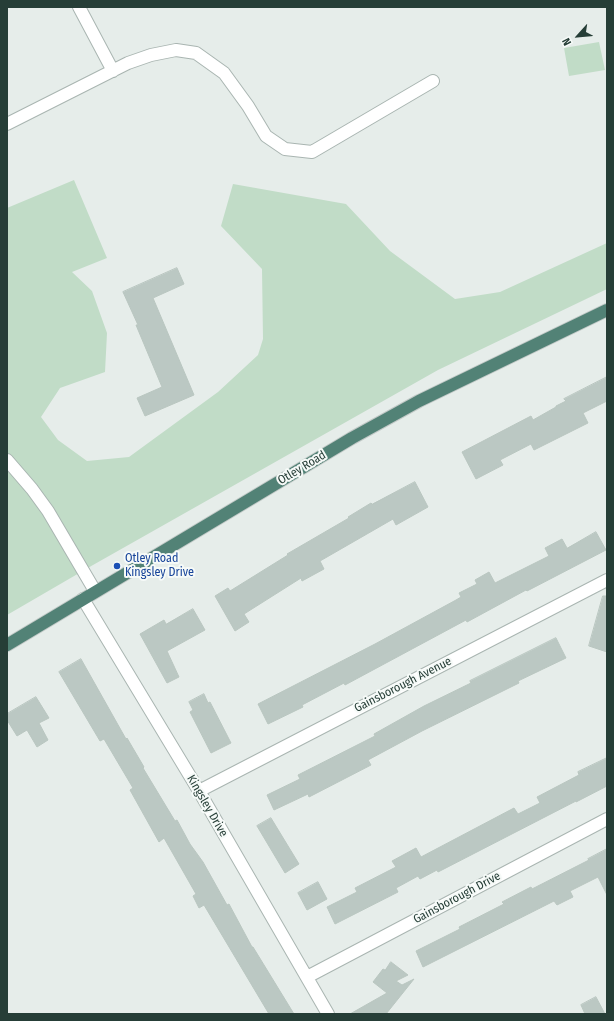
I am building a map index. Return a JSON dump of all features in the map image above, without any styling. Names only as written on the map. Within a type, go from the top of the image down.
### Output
[{"type":"highway","name":"Otley Road","points":[[7,644],[352,438],[419,401],[607,310]]},
{"type":"street","points":[[79,7],[113,71]]},
{"type":"street","points":[[7,124],[128,63],[151,55],[176,50],[196,53],[224,73],[248,106],[266,136],[285,149],[312,152],[433,81]]},
{"type":"street","points":[[7,460],[32,489],[48,511],[95,592]]},
{"type":"street","name":"Gainsborough Avenue","points":[[199,791],[607,580]]},
{"type":"street","name":"Kingsley Drive","points":[[83,599],[199,791],[328,1014]]},
{"type":"street","name":"Gainsborough Drive","points":[[307,977],[607,819]]},
{"type":"green space","points":[[599,42],[605,70],[569,76],[564,48]]},
{"type":"green space","points":[[74,180],[107,258],[72,272],[92,291],[107,333],[105,372],[60,388],[41,417],[58,440],[87,461],[129,457],[218,392],[258,355],[263,339],[262,269],[221,226],[233,184],[346,204],[390,251],[455,299],[500,292],[607,243],[607,289],[438,370],[7,615],[7,208]]},
{"type":"building","points":[[177,268],[184,284],[153,298],[194,395],[145,416],[137,398],[162,387],[136,325],[138,325],[123,292]]},
{"type":"building","points":[[607,377],[607,401],[583,413],[588,423],[534,450],[531,444],[500,460],[503,465],[476,479],[462,452],[531,416],[533,420],[566,401],[564,399]]},
{"type":"building","points":[[415,482],[428,507],[396,525],[393,519],[320,561],[324,569],[302,581],[301,578],[244,614],[249,622],[235,631],[215,596],[228,588],[230,591],[288,555],[287,554],[349,518],[348,517],[371,503],[372,504]]},
{"type":"building","points":[[596,532],[606,550],[527,591],[526,590],[467,622],[466,620],[345,685],[344,683],[302,705],[303,707],[268,724],[258,704],[375,644],[456,600],[461,597],[459,593],[477,584],[475,580],[489,572],[495,583],[549,556],[545,548],[562,539],[567,548]]},
{"type":"building","points":[[603,596],[607,596],[607,652],[589,646]]},
{"type":"building","points":[[193,609],[205,630],[167,651],[179,677],[167,683],[140,634],[164,620],[166,624]]},
{"type":"building","points":[[556,638],[566,658],[518,681],[519,683],[422,731],[368,760],[371,765],[309,797],[308,794],[274,810],[267,795],[300,779],[298,775],[375,736],[374,734],[424,706],[471,683],[470,681]]},
{"type":"building","points":[[81,659],[126,739],[127,738],[144,767],[143,768],[175,821],[177,820],[190,844],[203,862],[227,905],[229,904],[252,947],[294,1014],[269,1014],[204,905],[199,908],[193,896],[196,894],[164,838],[159,842],[130,790],[133,788],[104,739],[100,741],[59,672]]},
{"type":"building","points":[[204,694],[208,703],[210,702],[231,743],[211,753],[190,712],[193,710],[189,702]]},
{"type":"building","points":[[36,697],[49,718],[39,723],[48,740],[37,747],[27,730],[17,736],[7,720],[7,714]]},
{"type":"building","points":[[607,758],[607,786],[438,872],[437,870],[420,879],[418,876],[396,888],[398,892],[335,924],[327,907],[357,892],[355,888],[396,867],[392,861],[416,848],[421,857],[514,808],[518,814],[540,803],[537,797],[579,775],[578,772]]},
{"type":"building","points":[[271,818],[299,864],[285,873],[257,826]]},
{"type":"building","points":[[607,849],[607,895],[598,877],[570,891],[573,897],[557,905],[554,901],[423,967],[416,951],[460,929],[459,927],[504,904],[502,902],[531,887],[532,889],[589,860],[588,859]]},
{"type":"building","points":[[318,882],[327,899],[307,910],[298,893]]},
{"type":"building","points":[[391,962],[408,975],[396,981],[402,985],[414,979],[386,1014],[350,1014],[387,993],[373,982],[383,969],[385,970]]},
{"type":"building","points":[[596,997],[605,1014],[585,1014],[581,1005]]},
{"type":"place","name":"Otley Road Kingsley Drive","points":[[117,566]]}]
